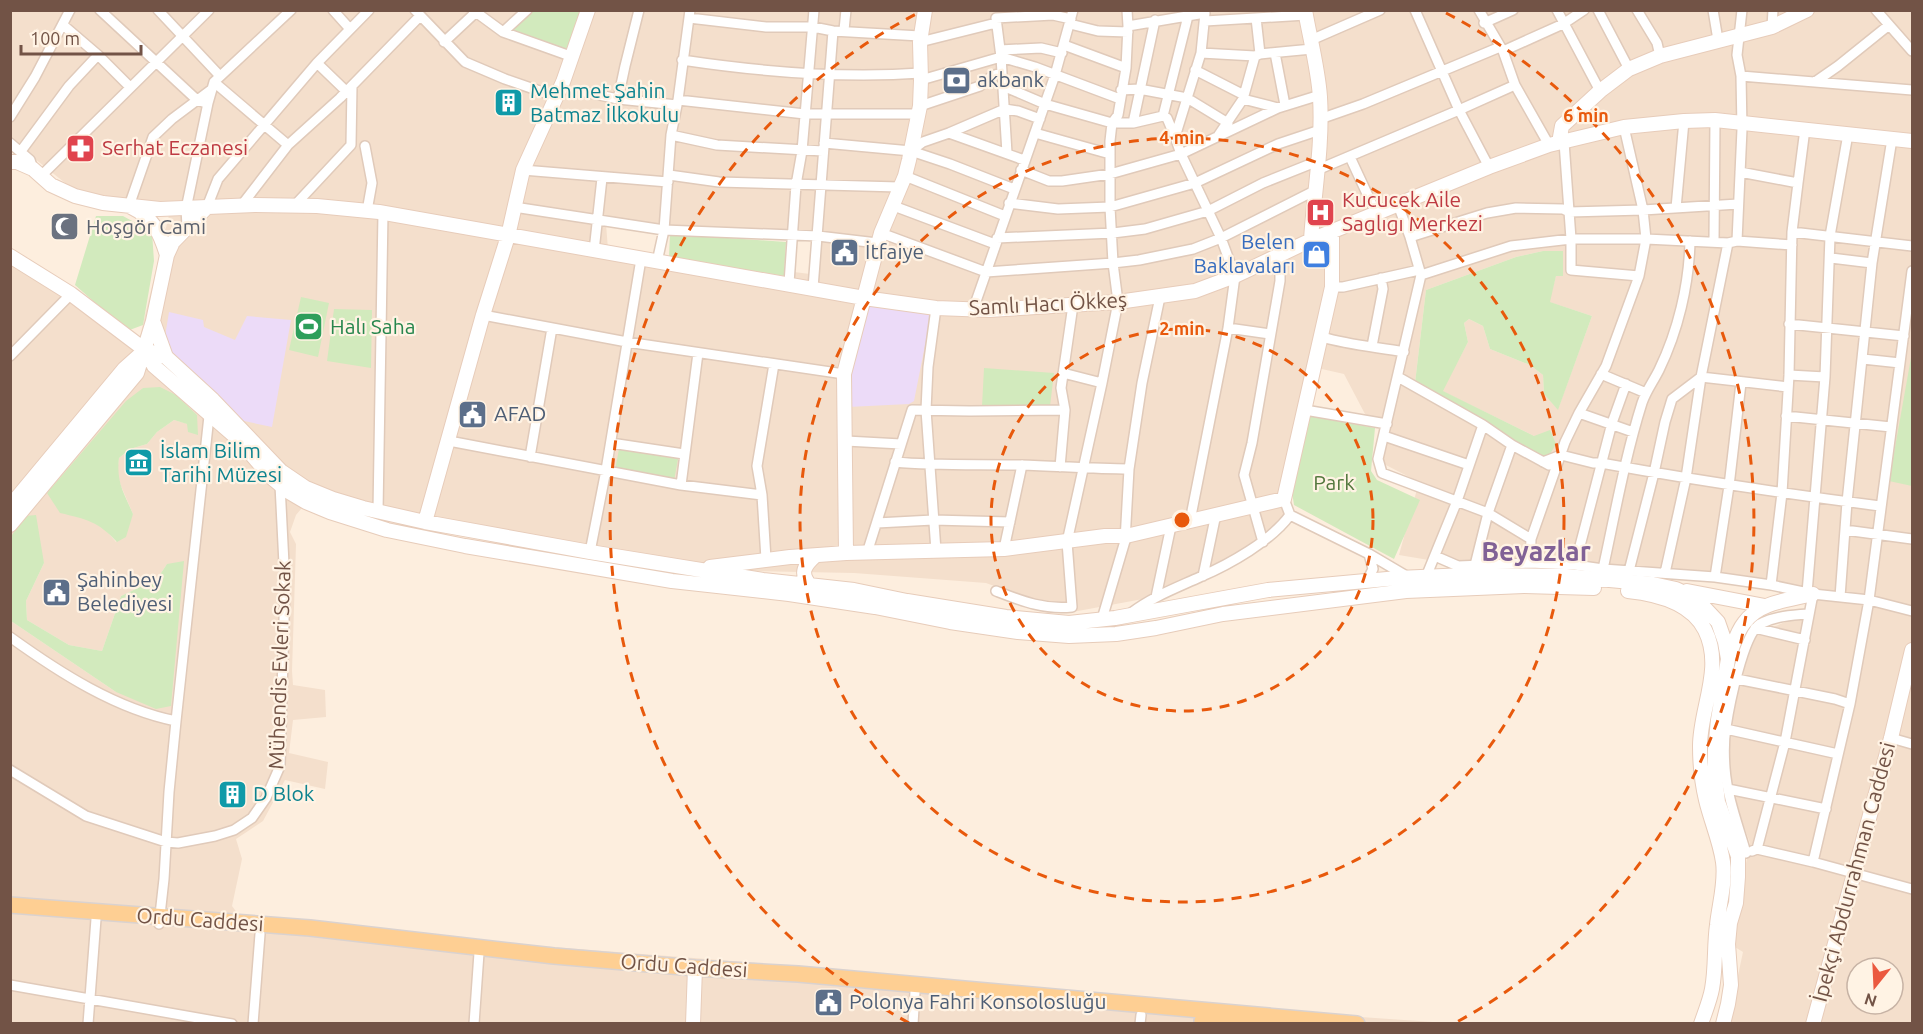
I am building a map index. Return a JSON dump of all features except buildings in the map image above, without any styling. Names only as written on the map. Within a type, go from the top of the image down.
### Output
[{"type":"main road","name":"Ordu Caddesi","points":[[10,904],[260,934],[777,978],[1141,1019],[1233,1023]]},
{"type":"main road","name":"Ordu Caddesi","points":[[10,910],[96,919],[310,928],[695,971],[798,974],[1357,1023]]},
{"type":"street","points":[[10,117],[70,10]]},
{"type":"street","points":[[100,10],[197,100],[208,103]]},
{"type":"street","points":[[158,10],[183,36],[215,82],[288,145]]},
{"type":"street","points":[[10,143],[30,159],[37,172],[130,87],[209,10]]},
{"type":"street","points":[[167,255],[160,231],[140,211],[129,206],[153,137],[171,119],[197,100],[291,10]]},
{"type":"street","points":[[333,10],[350,29]]},
{"type":"street","points":[[10,525],[137,373],[153,321],[167,255],[173,242],[207,207],[218,179],[264,124],[317,63],[369,10]]},
{"type":"street","points":[[503,32],[527,10]]},
{"type":"street","points":[[425,522],[483,315],[508,236],[523,170],[557,97],[588,10]]},
{"type":"street","points":[[618,99],[639,10]]},
{"type":"street","points":[[789,283],[796,185],[802,151],[814,10]]},
{"type":"street","points":[[844,30],[846,10]]},
{"type":"street","points":[[846,554],[844,374],[879,238],[902,182],[911,151],[919,110],[920,39],[925,10]]},
{"type":"street","points":[[996,591],[1040,606],[1055,609],[1072,607],[1066,542],[1118,302],[1113,263],[1110,154],[1112,123],[1118,115],[1126,68],[1127,10]]},
{"type":"street","points":[[1201,52],[1257,55],[1311,45],[1380,10]]},
{"type":"street","points":[[1415,10],[1459,110],[1490,167]]},
{"type":"street","points":[[1479,10],[1501,49],[1515,85],[1549,145]]},
{"type":"street","points":[[1485,22],[1513,10]]},
{"type":"street","points":[[1557,10],[1600,91]]},
{"type":"street","points":[[1010,203],[1058,209],[1110,207],[1195,183],[1363,104],[1563,24],[1584,10]]},
{"type":"street","points":[[1598,10],[1629,69]]},
{"type":"street","points":[[1637,10],[1657,43],[1659,56]]},
{"type":"street","points":[[1713,10],[1718,40]]},
{"type":"street","points":[[1665,573],[1686,478],[1701,377],[1733,242],[1738,204],[1742,122],[1741,76],[1737,55],[1742,10]]},
{"type":"street","points":[[1772,27],[1773,10]]},
{"type":"street","points":[[1639,276],[1571,270],[1564,142],[1560,137],[1562,126],[1600,91],[1629,69],[1659,56],[1772,27],[1807,10]]},
{"type":"street","points":[[1876,10],[1912,51]]},
{"type":"street","points":[[444,42],[474,12],[503,32],[573,57]]},
{"type":"street","points":[[241,206],[288,145],[349,89],[417,13],[465,62],[557,97]]},
{"type":"street","points":[[1007,153],[1001,53],[996,18],[1053,15],[1071,18],[1098,31],[1128,29],[1155,20],[1205,13],[1201,52],[1175,137]]},
{"type":"street","points":[[1205,21],[1306,13],[1320,96],[1318,165],[1311,240]]},
{"type":"street","points":[[657,261],[664,230],[671,135],[678,103],[689,14],[766,27],[813,27],[920,39],[996,23]]},
{"type":"street","points":[[1163,116],[1188,16]]},
{"type":"street","points":[[973,310],[1055,75],[1071,18]]},
{"type":"street","points":[[1217,138],[1244,97],[1257,55],[1257,18]]},
{"type":"street","points":[[1133,123],[1155,20]]},
{"type":"street","points":[[63,25],[130,87]]},
{"type":"street","points":[[1814,82],[1889,25]]},
{"type":"street","points":[[813,288],[833,31]]},
{"type":"street","points":[[682,60],[748,70],[807,75],[921,76],[1001,53],[1041,48],[1063,49],[1126,68]]},
{"type":"street","points":[[1001,53],[1055,75],[1121,94],[1139,89],[1187,98],[1228,123]]},
{"type":"street","points":[[1275,53],[1282,106]]},
{"type":"street","points":[[21,151],[69,86],[98,56]]},
{"type":"street","points":[[295,206],[351,146],[349,89],[317,63]]},
{"type":"street","points":[[1195,70],[1244,97],[1282,106]]},
{"type":"street","points":[[585,92],[618,99],[805,114],[919,110],[980,86],[992,76],[1001,73]]},
{"type":"street","points":[[1741,76],[1912,90]]},
{"type":"street","points":[[187,226],[186,209],[208,103],[215,82]]},
{"type":"street","points":[[891,205],[996,241],[1145,229],[1208,211],[1263,183],[1350,156],[1515,85]]},
{"type":"street","points":[[1003,86],[1045,104],[1112,123],[1133,123],[1163,116],[1167,118],[1181,154],[1221,238],[1235,276],[1228,328],[1190,520]]},
{"type":"street","points":[[1021,170],[1055,182],[1110,174],[1181,154],[1282,106],[1320,96]]},
{"type":"street","points":[[911,151],[923,142],[1005,109],[1040,119]]},
{"type":"street","points":[[1714,242],[1715,120]]},
{"type":"street","name":"Samlı Hacı Ökkeş","points":[[10,162],[17,162],[37,172],[51,185],[75,196],[103,203],[186,209],[295,206],[384,213],[864,298],[936,308],[973,310],[1118,302],[1195,291],[1235,276],[1311,240],[1490,167],[1549,145],[1624,128],[1715,120],[1912,141]]},
{"type":"street","points":[[1676,208],[1684,121]]},
{"type":"street","points":[[1530,563],[1531,539],[1555,469],[1579,413],[1601,374],[1639,276],[1646,239],[1643,210],[1624,128]]},
{"type":"street","points":[[1771,585],[1782,493],[1789,375],[1792,232],[1805,129]]},
{"type":"street","points":[[949,133],[1024,160]]},
{"type":"street","points":[[1035,133],[1110,154]]},
{"type":"street","points":[[1757,849],[1785,742],[1809,614],[1815,499],[1826,377],[1830,236],[1848,134]]},
{"type":"street","points":[[671,135],[717,146],[802,151],[823,147],[870,146],[911,151],[1014,189]]},
{"type":"street","points":[[1840,597],[1847,502],[1857,424],[1872,262],[1892,139]]},
{"type":"street","points":[[365,146],[372,183],[367,211]]},
{"type":"street","points":[[1350,156],[1376,213]]},
{"type":"street","points":[[523,170],[602,178],[796,185],[902,182],[1005,216]]},
{"type":"street","points":[[1740,172],[1798,183]]},
{"type":"street","points":[[594,250],[602,178]]},
{"type":"street","points":[[514,207],[664,230],[879,238],[986,272],[1113,263],[1193,249],[1221,238],[1314,191]]},
{"type":"street","points":[[1410,237],[1487,213],[1516,208],[1563,209],[1569,212],[1738,204]]},
{"type":"street","points":[[1398,205],[1420,272],[1404,352],[1378,459],[1382,473],[1488,513],[1531,539]]},
{"type":"street","points":[[378,511],[384,213]]},
{"type":"street","points":[[1332,232],[1332,286],[1284,499],[1290,514],[1369,554],[1409,578]]},
{"type":"street","points":[[1792,232],[1912,246]]},
{"type":"street","points":[[1332,286],[1343,287],[1420,272],[1511,246],[1571,239],[1646,239],[1792,245]]},
{"type":"street","points":[[1603,569],[1633,432],[1646,393],[1663,360],[1680,310],[1689,268],[1690,241]]},
{"type":"street","points":[[1263,542],[1244,475],[1252,443],[1280,280],[1280,255]]},
{"type":"street","points":[[10,256],[71,294],[145,350],[166,357],[213,400],[281,471],[306,488],[333,499],[425,522],[696,569],[950,622],[1018,632],[1069,636],[1116,634],[1223,614],[1306,602],[1406,591],[1470,587],[1584,587],[1642,592],[1680,604],[1696,616],[1711,644],[1712,673],[1700,744],[1701,772],[1706,801],[1724,863],[1712,988],[1701,1023]]},
{"type":"street","points":[[1831,258],[1872,262]]},
{"type":"street","points":[[590,552],[611,443],[641,259]]},
{"type":"street","points":[[1813,862],[1850,705],[1869,600],[1900,363],[1904,336],[1909,322],[1912,271]]},
{"type":"street","points":[[1372,346],[1383,289],[1381,278]]},
{"type":"street","points":[[10,356],[71,294]]},
{"type":"street","points":[[1102,619],[1119,568],[1126,536],[1129,468],[1142,383],[1160,297]]},
{"type":"street","points":[[1060,467],[1065,410],[1061,388],[1073,305]]},
{"type":"street","points":[[936,308],[928,367],[926,410],[936,551]]},
{"type":"street","points":[[483,315],[627,342],[844,374]]},
{"type":"street","points":[[122,333],[138,331],[153,321]]},
{"type":"street","points":[[153,321],[166,357]]},
{"type":"street","points":[[1789,324],[1904,336]]},
{"type":"street","points":[[530,457],[552,328]]},
{"type":"street","points":[[1228,328],[1270,334]]},
{"type":"street","points":[[1322,337],[1349,345],[1372,346],[1404,352]]},
{"type":"street","points":[[145,350],[154,366],[238,440],[280,485],[306,502],[387,530],[477,548],[672,581],[778,587],[810,585],[854,590],[1006,617],[1069,623],[1127,616],[1268,590],[1466,574],[1566,576],[1653,584],[1765,606]]},
{"type":"street","points":[[10,506],[124,369],[145,350]]},
{"type":"street","points":[[681,485],[698,353]]},
{"type":"street","points":[[1863,359],[1900,363]]},
{"type":"street","points":[[766,559],[762,495],[757,466],[774,364]]},
{"type":"street","points":[[1063,373],[1102,383]]},
{"type":"street","points":[[1601,374],[1646,393]]},
{"type":"street","points":[[1789,375],[1826,377]]},
{"type":"street","points":[[1398,376],[1555,469]]},
{"type":"street","points":[[1629,571],[1672,399],[1701,377],[1788,387]]},
{"type":"street","points":[[1715,577],[1742,383]]},
{"type":"street","points":[[1575,565],[1612,423],[1626,384]]},
{"type":"street","points":[[867,553],[912,410],[1065,410]]},
{"type":"street","points":[[1305,410],[1387,424]]},
{"type":"street","points":[[1579,413],[1633,432]]},
{"type":"street","points":[[159,921],[176,721],[209,416]]},
{"type":"street","points":[[1786,416],[1891,427]]},
{"type":"street","points":[[1425,577],[1457,501],[1483,425]]},
{"type":"street","points":[[1384,436],[1469,465]]},
{"type":"street","points":[[449,441],[681,485],[762,495]]},
{"type":"street","points":[[846,441],[901,444]]},
{"type":"street","points":[[611,443],[684,454]]},
{"type":"street","points":[[1475,565],[1488,513],[1512,445]]},
{"type":"street","points":[[1544,462],[1561,455],[1593,463],[1729,486],[1880,506]]},
{"type":"street","points":[[895,462],[1083,469],[1129,468]]},
{"type":"street","points":[[1004,549],[1022,465]]},
{"type":"street","name":"Mühendis Evleri Sokak","points":[[166,842],[178,843],[215,836],[234,830],[252,818],[266,798],[280,766],[285,584],[280,485]]},
{"type":"street","points":[[696,569],[789,557],[1004,549],[1105,536],[1126,536],[1284,499]]},
{"type":"street","points":[[1203,576],[1216,514]]},
{"type":"street","points":[[1127,616],[1142,604],[1203,576],[1263,542],[1281,528],[1290,514]]},
{"type":"street","points":[[877,522],[933,520],[1010,522]]},
{"type":"street","points":[[1156,597],[1171,526]]},
{"type":"street","points":[[1845,530],[1912,539]]},
{"type":"street","points":[[1367,581],[1373,569],[1369,554]]},
{"type":"street","points":[[810,585],[806,581],[803,569],[815,556]]},
{"type":"street","points":[[1435,556],[1458,566],[1530,563],[1715,577],[1869,600],[1912,611]]},
{"type":"street","points":[[778,587],[780,572],[789,557]]},
{"type":"street","points":[[1676,589],[1689,595],[1718,622],[1728,659]]},
{"type":"street","points":[[1742,854],[1718,802],[1715,776],[1718,720],[1728,659],[1744,622],[1765,606],[1810,593]]},
{"type":"street","points":[[1723,1023],[1731,985],[1728,944],[1742,854],[1725,766],[1726,729],[1744,647],[1755,628],[1760,624],[1783,617],[1809,614]]},
{"type":"street","points":[[1755,628],[1805,640]]},
{"type":"street","points":[[10,637],[77,680],[126,706],[151,716],[176,721]]},
{"type":"street","name":"İpekçi Abdurrahman Caddesi","points":[[1812,1023],[1891,738],[1912,650]]},
{"type":"street","points":[[1737,679],[1835,699],[1850,705]]},
{"type":"street","points":[[1726,729],[1838,754]]},
{"type":"street","points":[[1891,738],[1912,744]]},
{"type":"street","points":[[10,770],[86,816],[166,842]]},
{"type":"street","points":[[1728,789],[1826,809]]},
{"type":"street","points":[[1742,854],[1757,849],[1912,889]]},
{"type":"street","points":[[88,1023],[96,919]]},
{"type":"street","points":[[254,1023],[260,934]]},
{"type":"street","points":[[474,1023],[479,953]]},
{"type":"street","points":[[693,1023],[695,971]]},
{"type":"street","points":[[10,985],[232,1023]]},
{"type":"street","points":[[913,1023],[915,992]]},
{"type":"shaded area","points":[[11,11],[1912,11],[1912,1023],[1728,1023],[1743,952],[1730,944],[1750,843],[1720,761],[1745,639],[1809,612],[1810,587],[1638,570],[1539,553],[1482,569],[1399,555],[1419,482],[1380,462],[1388,427],[1365,414],[1344,374],[1313,367],[1285,530],[1170,594],[1067,613],[986,583],[854,573],[695,570],[312,496],[296,515],[290,532],[296,544],[292,671],[293,685],[325,690],[326,717],[293,720],[289,753],[328,762],[325,789],[285,780],[263,821],[236,839],[242,859],[232,906],[238,914],[500,943],[795,966],[1289,1012],[1447,1023],[11,1023],[11,621],[116,692],[167,564],[157,579],[121,596],[102,651],[69,645],[27,620],[26,601],[44,563],[25,516],[11,538],[11,259],[137,349],[170,211],[74,190],[15,143],[11,145]],"holes":[[[606,224],[820,233],[818,275],[608,249]],[[1543,251],[1563,275],[1556,276],[1549,302],[1592,316],[1558,409],[1544,394],[1543,375],[1530,365],[1490,349],[1483,326],[1469,319],[1464,323],[1468,342],[1442,391],[1534,436],[1415,383],[1426,290],[1516,257]],[[143,388],[197,415],[188,424],[174,420],[157,432],[147,444],[130,449],[119,458],[117,473],[133,514],[116,542],[105,529],[89,520]]]},
{"type":"shaded area","points":[[867,303],[931,315],[914,401],[909,404],[848,407],[849,376]]},
{"type":"shaded area","points":[[169,312],[203,320],[204,327],[235,340],[247,316],[291,320],[272,427],[230,418],[162,355]]},
{"type":"green space","points":[[533,11],[583,11],[570,54],[511,32],[515,25]]},
{"type":"green space","points":[[96,216],[123,216],[152,232],[154,261],[143,325],[127,331],[75,285]]},
{"type":"green space","points":[[670,234],[786,242],[784,276],[669,257]]},
{"type":"green space","points":[[1543,251],[1563,251],[1563,276],[1556,276],[1550,302],[1592,316],[1558,410],[1544,394],[1543,375],[1530,365],[1490,349],[1483,326],[1469,319],[1464,323],[1468,342],[1443,391],[1534,436],[1550,430],[1556,444],[1547,459],[1415,383],[1426,290],[1516,257]]},
{"type":"green space","name":"Halı Saha","points":[[301,297],[329,303],[318,357],[289,350]]},
{"type":"green space","points":[[334,309],[372,310],[371,368],[327,361]]},
{"type":"green space","points":[[1912,352],[1912,486],[1889,481]]},
{"type":"green space","points":[[984,368],[1054,373],[1050,406],[982,406]]},
{"type":"green space","points":[[160,387],[176,395],[197,415],[198,435],[188,432],[187,424],[174,420],[157,432],[147,444],[130,449],[119,458],[120,481],[133,514],[126,537],[117,542],[92,522],[60,513],[47,493],[126,401],[143,388]]},
{"type":"green space","name":"Park","points":[[1309,416],[1375,428],[1371,471],[1377,480],[1420,500],[1394,559],[1294,505],[1292,492]]},
{"type":"green space","points":[[619,449],[678,459],[674,481],[615,470]]},
{"type":"green space","points":[[36,515],[44,563],[26,601],[27,620],[69,645],[102,651],[121,596],[157,579],[167,564],[184,561],[171,706],[156,709],[116,692],[11,621],[10,538],[25,516]]},
{"type":"place","name":"akbank","points":[[956,80]]},
{"type":"place","name":"Mehmet Şahin Batmaz İlkokulu","points":[[509,103]]},
{"type":"place","name":"Serhat Eczanesi","points":[[81,148]]},
{"type":"place","name":"Kucucek Aile Saglıgı Merkezi","points":[[1321,212]]},
{"type":"place","name":"Hoşgör Cami","points":[[65,227]]},
{"type":"place","name":"İtfaiye","points":[[844,252]]},
{"type":"place","name":"Belen Baklavaları","points":[[1316,254]]},
{"type":"place","name":"Halı Saha","points":[[309,327]]},
{"type":"place","name":"AFAD","points":[[473,414]]},
{"type":"place","name":"İslam Bilim Tarihi Müzesi","points":[[139,463]]},
{"type":"place","name":"Şahinbey Belediyesi","points":[[56,592]]},
{"type":"place","name":"D Blok","points":[[232,794]]},
{"type":"place","name":"Polonya Fahri Konsolosluğu","points":[[828,1002]]},
{"type":"district","name":"Beyazlar","points":[[1536,552]]}]
